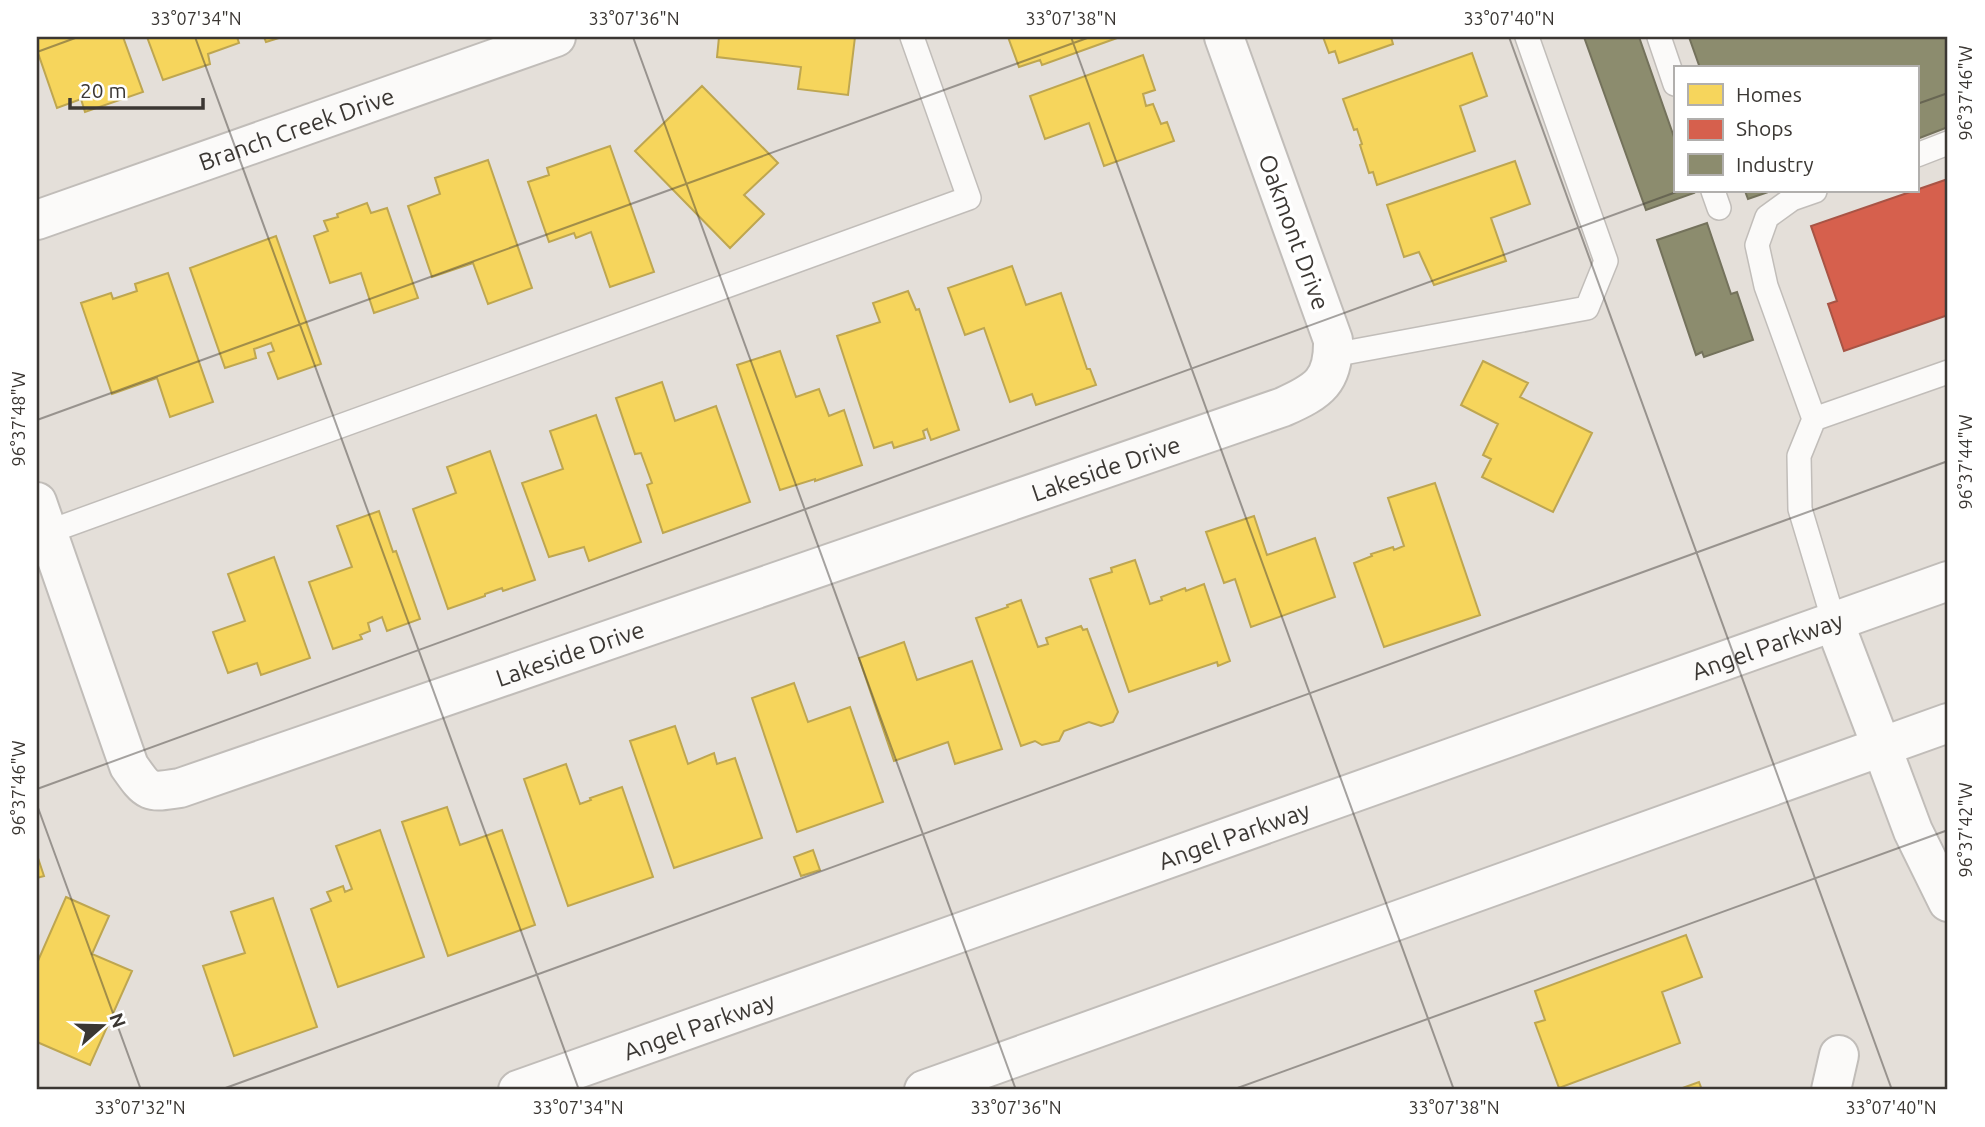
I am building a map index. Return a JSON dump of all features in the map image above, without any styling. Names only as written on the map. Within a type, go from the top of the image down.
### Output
[{"type":"main road","name":"Branch Creek Drive","points":[[37,220],[556,37]]},
{"type":"main road","name":"Oakmont Drive","points":[[1224,37],[1333,340],[1333,355]]},
{"type":"main road","name":"Lakeside Drive","points":[[42,517],[129,766],[141,783],[155,792],[180,788],[1283,407],[1313,393],[1329,374],[1333,355]]},
{"type":"main road","name":"Angel Parkway","points":[[519,1090],[1948,581]]},
{"type":"main road","points":[[1835,622],[1913,831],[1948,902]]},
{"type":"main road","points":[[924,1090],[1948,723]]},
{"type":"lane","points":[[42,517],[969,198],[912,37]]},
{"type":"lane","points":[[1333,355],[1587,308],[1606,261],[1527,37]]},
{"type":"lane","points":[[1659,37],[1674,81]]},
{"type":"lane","points":[[1918,155],[1948,143]]},
{"type":"lane","points":[[1812,192],[1792,199],[1767,217],[1757,245],[1766,286],[1814,419],[1799,456],[1800,509],[1835,622]]},
{"type":"lane","points":[[1814,419],[1948,372]]},
{"type":"building: Homes","points":[[37,37],[123,37],[143,92],[85,112],[81,99],[57,108],[37,50]]},
{"type":"building: Homes","points":[[147,37],[237,37],[239,43],[208,54],[210,64],[163,80]]},
{"type":"building: Homes","points":[[264,37],[282,37],[266,42]]},
{"type":"building: Homes","points":[[719,37],[855,37],[848,95],[798,89],[801,67],[717,57]]},
{"type":"building: Homes","points":[[1008,37],[1117,38],[1042,65],[1040,60],[1019,67]]},
{"type":"building: Homes","points":[[1323,37],[1391,37],[1393,44],[1339,63],[1335,51],[1329,53]]},
{"type":"building: Homes","points":[[1472,53],[1487,96],[1460,106],[1475,151],[1377,185],[1373,172],[1369,173],[1357,129],[1354,130],[1343,99]]},
{"type":"building: Homes","points":[[1143,55],[1155,90],[1143,94],[1146,106],[1153,104],[1161,124],[1167,122],[1174,141],[1104,166],[1089,123],[1045,139],[1030,96]]},
{"type":"building: Homes","points":[[702,86],[778,163],[744,195],[764,214],[730,248],[635,151]]},
{"type":"building: Homes","points":[[610,146],[654,272],[610,287],[591,232],[576,238],[574,233],[549,242],[528,182],[549,175],[547,168]]},
{"type":"building: Homes","points":[[488,160],[532,288],[488,304],[473,263],[432,277],[408,206],[440,194],[435,178]]},
{"type":"building: Homes","points":[[1515,161],[1530,204],[1491,218],[1506,261],[1434,285],[1419,252],[1404,257],[1387,205]]},
{"type":"building: Homes","points":[[367,203],[371,213],[387,208],[418,298],[374,313],[361,273],[330,283],[314,236],[328,231],[324,221]]},
{"type":"building: Homes","points":[[276,236],[321,364],[278,379],[268,353],[274,351],[271,343],[254,349],[256,358],[225,368],[190,268]]},
{"type":"building: Homes","points":[[1012,266],[1026,305],[1061,293],[1087,369],[1090,369],[1096,385],[1036,405],[1032,394],[1010,402],[984,328],[965,335],[948,288]]},
{"type":"building: Homes","points":[[168,273],[213,402],[170,417],[157,378],[112,394],[81,303],[111,293],[113,299],[137,291],[135,284]]},
{"type":"building: Homes","points":[[908,291],[916,310],[919,309],[959,430],[931,440],[927,429],[923,431],[925,438],[894,448],[892,442],[874,448],[837,336],[880,322],[873,303]]},
{"type":"building: Homes","points":[[780,351],[796,397],[819,389],[829,416],[844,410],[862,465],[780,490],[737,365]]},
{"type":"building: Homes","points":[[1483,361],[1528,383],[1520,397],[1592,433],[1553,512],[1482,477],[1491,459],[1483,455],[1498,424],[1461,405]]},
{"type":"building: Homes","points":[[662,382],[675,421],[716,406],[750,502],[663,533],[647,485],[652,483],[641,453],[635,454],[616,398]]},
{"type":"building: Homes","points":[[596,415],[641,542],[589,561],[584,547],[549,557],[522,483],[563,469],[550,431]]},
{"type":"building: Homes","points":[[490,451],[535,580],[503,591],[502,588],[448,609],[413,509],[456,493],[447,467]]},
{"type":"building: Homes","points":[[1435,483],[1480,615],[1384,647],[1354,563],[1372,556],[1371,554],[1404,546],[1388,498]]},
{"type":"building: Homes","points":[[379,511],[420,619],[387,631],[382,617],[368,623],[370,631],[360,635],[362,639],[333,649],[309,582],[352,567],[337,526]]},
{"type":"building: Homes","points":[[1254,516],[1267,555],[1315,538],[1335,597],[1251,627],[1235,579],[1224,583],[1206,532]]},
{"type":"building: Homes","points":[[274,557],[310,658],[261,675],[257,663],[228,673],[213,632],[245,621],[228,574]]},
{"type":"building: Homes","points":[[1135,560],[1150,604],[1185,588],[1186,591],[1204,584],[1230,661],[1218,666],[1217,662],[1129,692],[1090,579],[1112,572],[1111,568]]},
{"type":"building: Homes","points":[[1021,600],[1038,647],[1048,644],[1046,638],[1081,626],[1083,630],[1087,629],[1118,712],[1113,722],[1101,726],[1089,722],[1064,731],[1059,741],[1042,745],[1035,741],[1021,746],[976,618]]},
{"type":"building: Homes","points":[[904,642],[917,680],[972,661],[1002,749],[955,764],[948,742],[894,761],[859,658]]},
{"type":"building: Homes","points":[[794,683],[808,722],[850,707],[883,802],[797,832],[752,698]]},
{"type":"building: Homes","points":[[675,726],[688,764],[714,753],[717,764],[735,758],[762,838],[674,868],[630,741]]},
{"type":"building: Homes","points":[[566,764],[580,804],[622,787],[653,877],[568,906],[524,779]]},
{"type":"building: Homes","points":[[447,807],[460,845],[502,830],[535,925],[448,956],[402,822]]},
{"type":"building: Homes","points":[[380,830],[424,957],[338,987],[311,909],[331,901],[327,892],[343,886],[345,892],[352,889],[336,846]]},
{"type":"building: Homes","points":[[813,850],[820,870],[801,876],[794,857]]},
{"type":"building: Homes","points":[[37,855],[44,876],[37,878]]},
{"type":"building: Homes","points":[[66,897],[109,916],[92,954],[132,971],[90,1065],[37,1042],[37,963]]},
{"type":"building: Homes","points":[[273,898],[317,1027],[234,1056],[203,966],[245,953],[231,912]]},
{"type":"building: Homes","points":[[1686,935],[1702,977],[1662,992],[1680,1043],[1559,1088],[1535,1023],[1545,1020],[1535,991]]},
{"type":"building: Homes","points":[[1699,1082],[1702,1090],[1677,1090]]},
{"type":"building: Shops","points":[[1948,179],[1948,315],[1844,351],[1828,304],[1837,301],[1811,226],[1910,192],[1918,192],[1918,189]]},
{"type":"building: Industry","points":[[1584,37],[1639,37],[1674,137],[1674,192],[1694,193],[1646,210]]},
{"type":"building: Industry","points":[[1689,37],[1948,37],[1948,127],[1918,139],[1918,66],[1699,66]]},
{"type":"building: Industry","points":[[1745,192],[1768,192],[1748,199]]},
{"type":"building: Industry","points":[[1707,223],[1731,294],[1737,292],[1753,340],[1704,357],[1702,352],[1696,355],[1657,240]]}]
